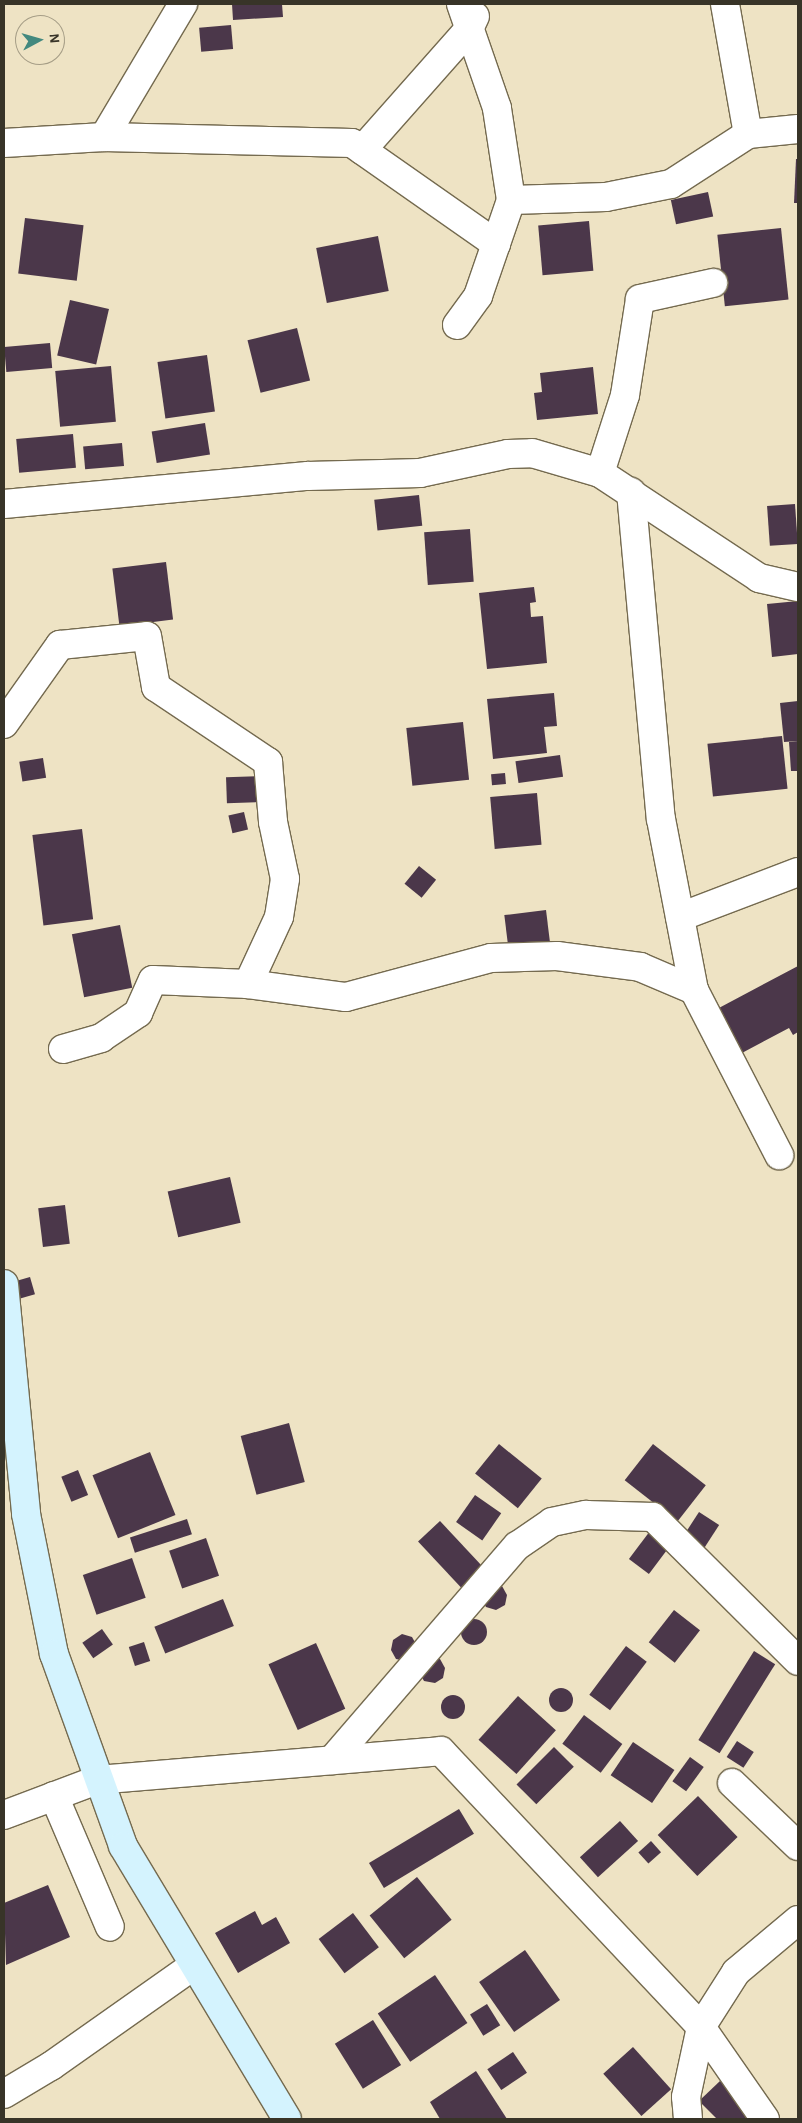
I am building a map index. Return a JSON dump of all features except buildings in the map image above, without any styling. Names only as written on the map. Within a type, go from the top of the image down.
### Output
[{"type":"street","points":[[104,137],[183,4]]},
{"type":"street","points":[[362,150],[465,16],[480,4]]},
{"type":"street","points":[[725,4],[748,134]]},
{"type":"street","points":[[457,325],[478,296],[511,200],[497,108],[465,16]]},
{"type":"street","points":[[511,200],[606,196],[671,184],[748,134],[798,130]]},
{"type":"street","points":[[4,143],[104,137],[352,143],[496,244]]},
{"type":"street","points":[[600,473],[625,395],[640,300],[713,283]]},
{"type":"street","points":[[4,504],[308,476],[420,473],[508,454],[558,458],[600,473],[759,578],[798,587]]},
{"type":"street","points":[[631,492],[661,819],[694,990],[779,1155]]},
{"type":"street","points":[[4,724],[60,645],[147,636],[156,687],[268,762],[273,822],[285,879],[279,917],[248,984]]},
{"type":"street","points":[[680,917],[798,872]]},
{"type":"street","points":[[63,1049],[101,1038],[138,1013],[153,980],[248,984],[346,997],[491,958],[556,956],[640,967],[694,990]]},
{"type":"street","points":[[4,1284],[6,1330],[26,1514],[54,1654],[96,1780],[123,1846],[286,2119]]},
{"type":"street","points":[[332,1760],[517,1546],[552,1522],[586,1514],[653,1517],[798,1661]]},
{"type":"street","points":[[4,1815],[96,1780],[441,1751],[701,2027],[765,2119]]},
{"type":"street","points":[[732,1783],[798,1846]]},
{"type":"street","points":[[54,1796],[110,1927]]},
{"type":"street","points":[[688,2119],[686,2098],[701,2027],[736,1972],[798,1920]]},
{"type":"street","points":[[4,2094],[51,2066],[193,1966]]}]
